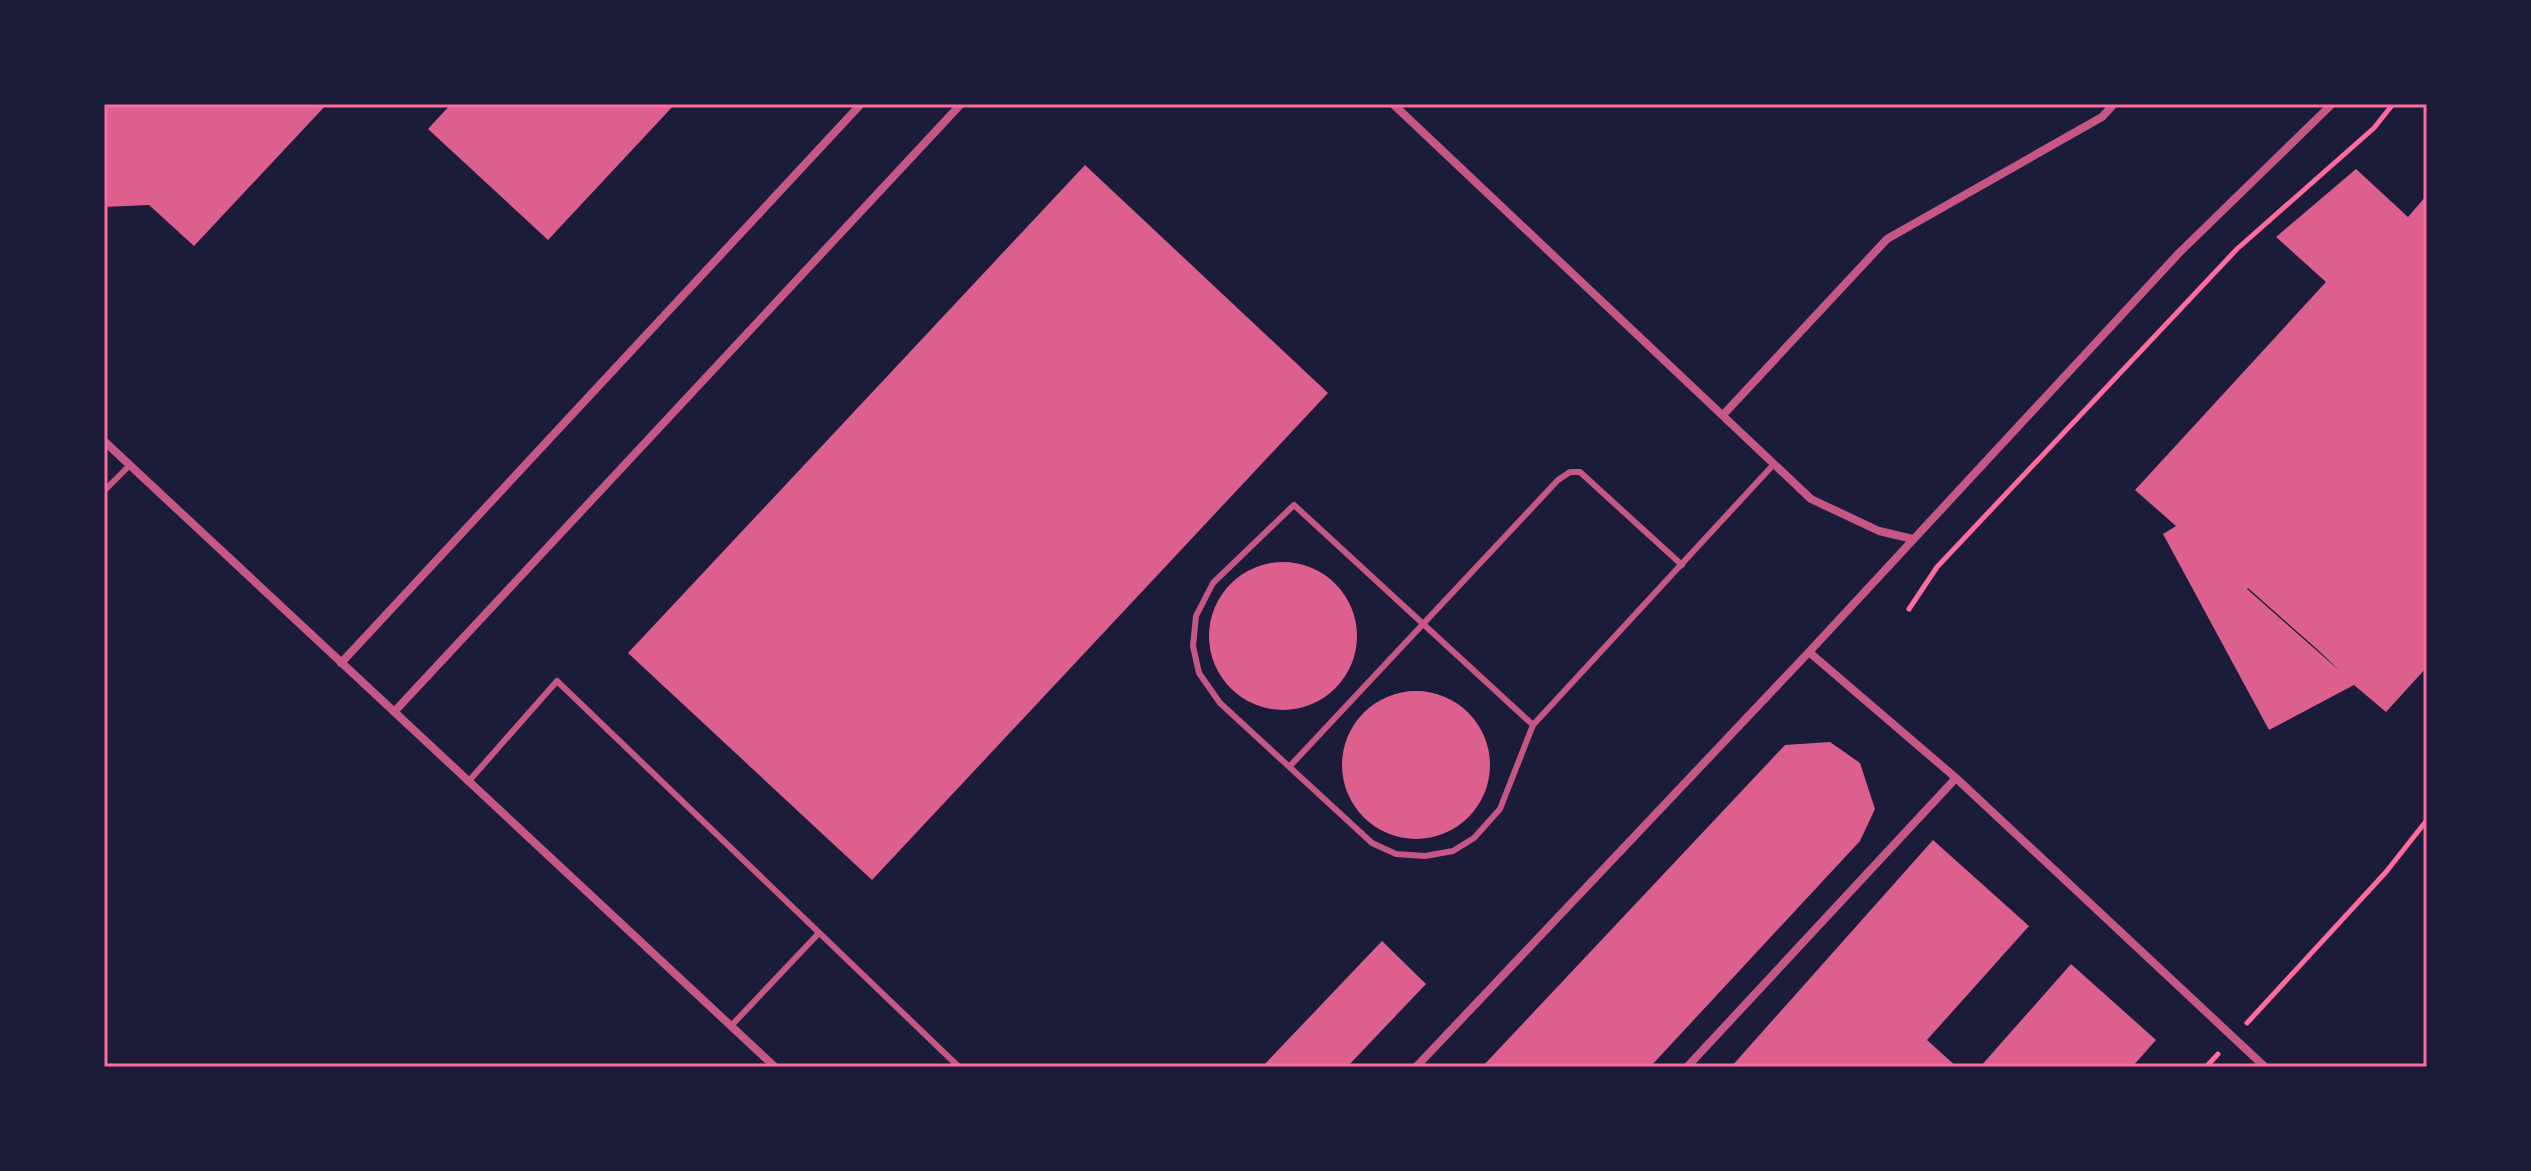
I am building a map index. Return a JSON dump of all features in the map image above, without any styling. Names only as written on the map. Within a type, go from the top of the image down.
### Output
[{"type":"street","points":[[341,663],[861,104]]},
{"type":"street","points":[[394,712],[961,104]]},
{"type":"street","points":[[1393,104],[1508,216],[1811,499],[1879,531],[1913,539]]},
{"type":"street","points":[[1723,415],[1887,239],[2102,117],[2114,104]]},
{"type":"street","points":[[1416,1067],[1809,652],[2179,253],[2332,104]]},
{"type":"street","points":[[104,441],[775,1067]]},
{"type":"street","points":[[1809,652],[1956,778],[2265,1067]]},
{"type":"street","points":[[1687,1067],[1956,778]]},
{"type":"lane","points":[[1533,725],[1294,505],[1213,583],[1196,616],[1193,646],[1199,673],[1220,703],[1372,843],[1396,854],[1425,856],[1453,851],[1474,838],[1500,809],[1533,725],[1774,464]]},
{"type":"lane","points":[[104,491],[130,465]]},
{"type":"lane","points":[[1290,766],[1558,480],[1570,472],[1580,472],[1682,565]]},
{"type":"lane","points":[[468,782],[557,681],[959,1067]]},
{"type":"lane","points":[[731,1026],[819,933]]},
{"type":"path","points":[[1909,609],[1937,567],[2237,249],[2374,128],[2393,104]]},
{"type":"path","points":[[2206,1067],[2386,872],[2427,820]]},
{"type":"building","points":[[104,104],[327,104],[194,246],[149,205],[104,207]]},
{"type":"building","points":[[451,104],[675,104],[548,240],[428,129]]},
{"type":"building","points":[[1085,165],[1328,393],[872,880],[628,653]]},
{"type":"building","points":[[2356,169],[2408,217],[2427,195],[2427,667],[2386,712],[2354,685],[2269,730],[2163,534],[2176,526],[2135,490],[2326,282],[2276,237]],"holes":[[[2248,588],[2341,672],[2247,589]]]},
{"type":"building","points":[[1283,562],[1311,568],[1335,584],[1351,608],[1357,636],[1351,664],[1335,688],[1311,704],[1283,710],[1255,704],[1231,688],[1215,664],[1209,636],[1215,608],[1231,584],[1255,568]]},
{"type":"building","points":[[1416,691],[1444,697],[1468,713],[1484,737],[1490,765],[1484,793],[1468,817],[1444,833],[1416,839],[1388,833],[1364,817],[1348,793],[1342,765],[1348,737],[1364,713],[1388,697]]},
{"type":"building","points":[[1830,742],[1860,763],[1875,809],[1860,841],[1650,1067],[1482,1067],[1785,745]]},
{"type":"building","points":[[1933,840],[2029,926],[1927,1040],[1957,1067],[1731,1067]]},
{"type":"building","points":[[1382,941],[1426,984],[1347,1067],[1262,1067]]},
{"type":"building","points":[[2071,964],[2156,1040],[2132,1067],[1980,1067]]}]
